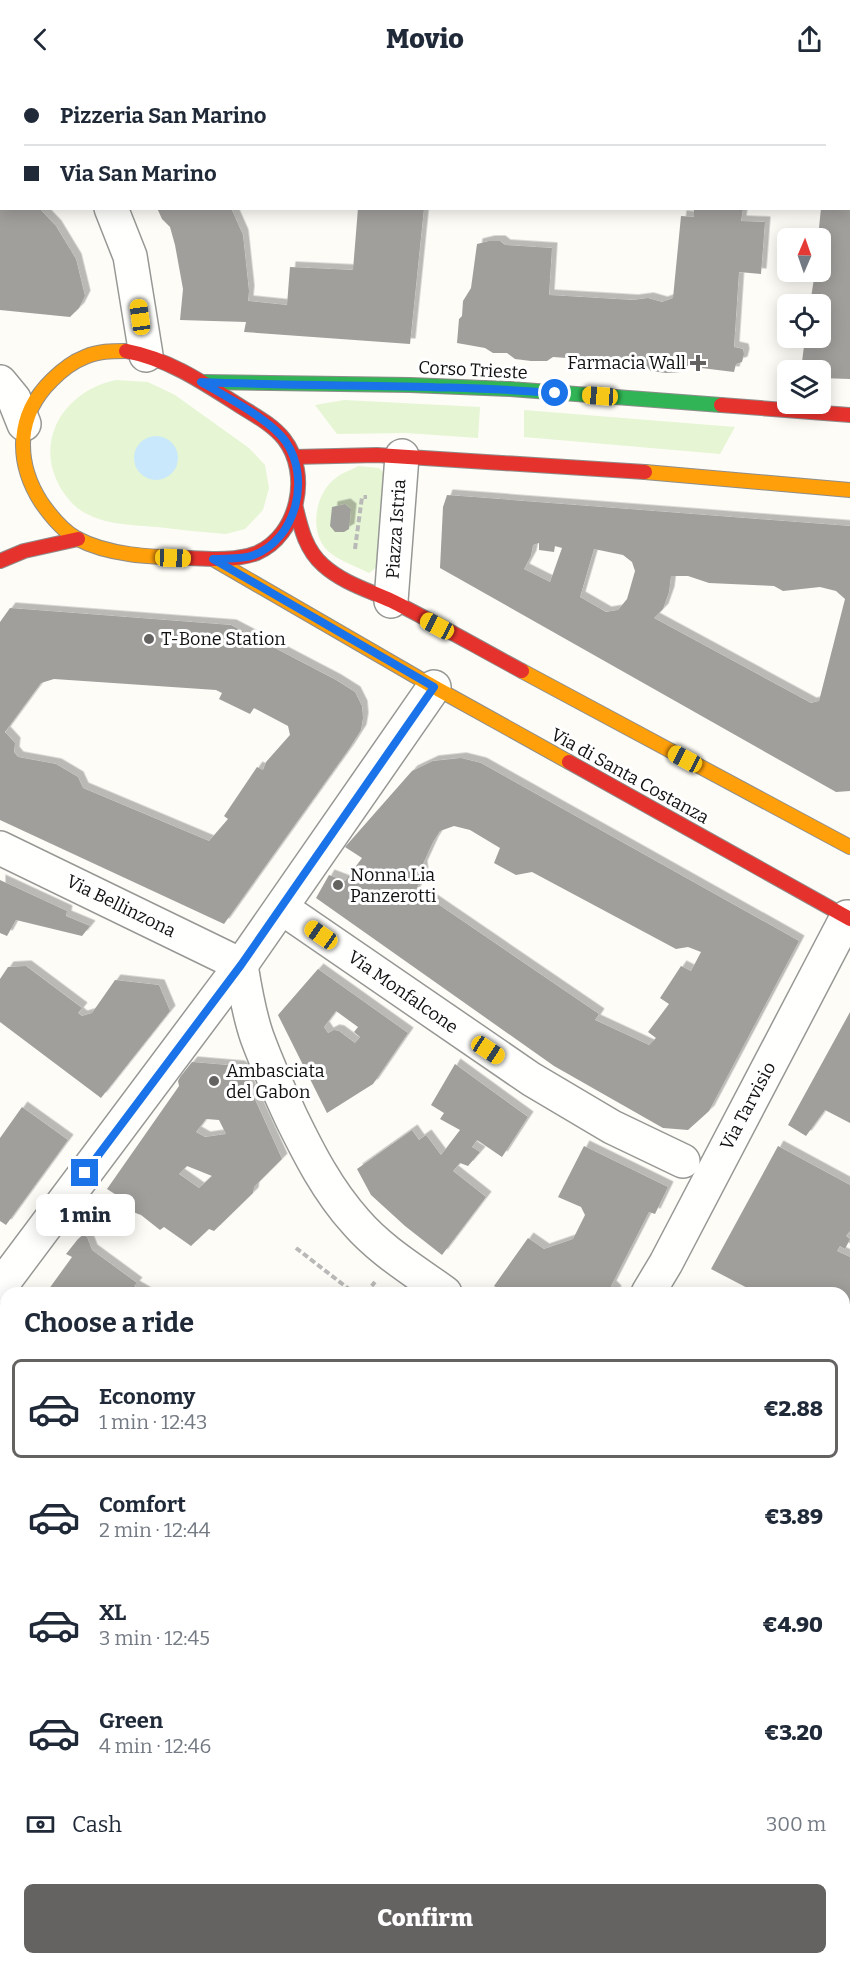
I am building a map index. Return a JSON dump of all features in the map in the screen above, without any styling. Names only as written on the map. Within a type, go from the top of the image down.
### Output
[{"type":"street","points":[[112,210],[130,256],[146,355]]},
{"type":"street","name":"Piazza Istria","points":[[294,458],[402,456],[403,608],[341,578],[318,560],[306,543],[296,508],[298,473],[294,458],[287,443],[275,430],[201,382],[166,363],[146,355],[126,351],[88,355],[77,360],[47,384],[23,439],[27,476],[35,495],[65,531],[78,539],[99,546],[173,558],[243,558],[262,551],[282,533],[296,508]]},
{"type":"street","points":[[0,382],[14,399],[23,439],[8,466]]},
{"type":"street","name":"Corso Trieste","points":[[201,382],[510,389],[850,415]]},
{"type":"street","points":[[402,456],[715,477],[850,490]]},
{"type":"street","points":[[0,561],[24,551],[78,539]]},
{"type":"street","name":"Piazza Istria","points":[[213,559],[393,664]]},
{"type":"street","points":[[403,608],[850,848]]},
{"type":"street","name":"Via di Santa Costanza","points":[[393,664],[848,918]]},
{"type":"street","points":[[0,1287],[241,965],[434,687]]},
{"type":"street","name":"Via Bellinzona","points":[[0,848],[241,965]]},
{"type":"street","name":"Via Monfalcone","points":[[282,908],[531,1079],[612,1127],[683,1161]]},
{"type":"street","name":"Via Tarvisio","points":[[652,1287],[848,918]]},
{"type":"street","points":[[241,965],[257,1037],[269,1069],[315,1164],[339,1201],[361,1228],[394,1256],[437,1287]]},
{"type":"path","points":[[354,552],[362,497]]},
{"type":"path","points":[[296,1248],[346,1287]]},
{"type":"green space","points":[[116,380],[148,382],[175,395],[249,448],[265,465],[269,488],[263,510],[245,529],[226,534],[120,524],[93,517],[81,511],[71,502],[60,487],[53,469],[50,451],[53,435],[59,419],[82,394]]},
{"type":"green space","points":[[344,400],[480,407],[478,438],[406,433],[337,434],[315,405]]},
{"type":"green space","points":[[524,410],[735,427],[720,454],[524,437]]},
{"type":"green space","points":[[358,466],[379,468],[385,474],[378,566],[369,573],[328,551],[318,534],[316,523],[319,502],[329,484],[339,475]]},
{"type":"water","points":[[156,436],[171,443],[178,458],[171,473],[156,480],[141,473],[134,458],[141,443]]},
{"type":"building","points":[[0,210],[41,210],[56,226],[76,259],[85,296],[79,308],[70,317],[0,310]]},
{"type":"building","points":[[158,210],[232,210],[243,235],[248,301],[287,305],[290,267],[353,270],[358,210],[424,210],[410,344],[244,332],[246,322],[180,320],[183,289],[170,227],[162,219]]},
{"type":"building","points":[[694,210],[743,210],[741,221],[765,222],[761,274],[739,272],[734,347],[743,349],[744,354],[742,362],[736,364],[734,372],[685,366],[681,372],[666,373],[651,371],[645,365],[636,363],[553,357],[547,361],[531,361],[515,359],[507,353],[493,353],[485,348],[457,343],[463,301],[471,288],[477,244],[500,241],[505,245],[552,248],[549,295],[633,300],[648,298],[662,302],[673,298],[681,216],[694,217]]},
{"type":"building","points":[[821,210],[850,210],[850,379],[831,378],[831,360],[802,360],[804,348],[831,348],[831,294],[812,294],[813,282],[831,282],[831,228],[819,228]]},
{"type":"building","points":[[447,495],[850,526],[850,791],[836,792],[440,568],[443,507]],"holes":[[[539,543],[539,550],[554,552],[555,546],[562,548],[550,582],[524,569],[531,556],[533,545]],[[594,549],[623,555],[632,562],[635,571],[627,599],[618,610],[606,612],[580,597]],[[671,576],[688,576],[709,583],[774,586],[783,591],[820,587],[836,591],[845,599],[819,701],[811,703],[654,618],[663,609],[669,592]]]},
{"type":"building","points":[[345,504],[351,509],[349,529],[344,532],[335,532],[330,526],[332,507]]},
{"type":"building","points":[[10,608],[231,625],[355,692],[362,706],[361,730],[224,924],[0,820],[0,622]],"holes":[[[54,679],[216,690],[222,693],[219,699],[250,714],[254,708],[288,726],[290,735],[266,762],[263,770],[257,767],[224,816],[228,819],[209,841],[83,788],[78,777],[56,764],[18,757],[14,752],[15,743],[5,732],[41,683]]]},
{"type":"building","points":[[461,758],[481,763],[799,941],[709,1111],[688,1130],[663,1128],[554,1066],[316,898],[329,875],[345,881],[362,858],[345,847],[412,771],[433,761]],"holes":[[[454,826],[470,830],[500,848],[494,863],[516,875],[532,872],[676,949],[688,947],[701,952],[691,971],[681,966],[660,998],[669,1004],[648,1032],[656,1038],[649,1045],[595,1020],[599,1014],[429,898],[423,900],[415,892],[423,876],[422,866],[440,831]]]},
{"type":"building","points":[[0,880],[67,911],[66,916],[90,926],[82,936],[16,920],[7,936],[0,933]]},
{"type":"building","points":[[26,966],[82,1008],[78,1013],[82,1016],[92,1013],[115,980],[159,985],[170,1011],[101,1098],[0,1022],[0,979],[8,967]]},
{"type":"building","points":[[318,969],[408,1033],[373,1084],[327,1113],[278,1015]],"holes":[[[336,1011],[358,1027],[354,1032],[360,1037],[355,1043],[339,1031],[334,1030],[328,1033],[324,1027]]]},
{"type":"building","points":[[850,1012],[850,1123],[825,1110],[806,1136],[788,1125]]},
{"type":"building","points":[[192,1062],[242,1068],[282,1159],[254,1187],[253,1193],[214,1231],[209,1229],[191,1246],[164,1227],[160,1230],[141,1215],[133,1212],[135,1207],[107,1189],[179,1086],[180,1077]],"holes":[[[206,1119],[219,1120],[226,1134],[205,1137],[196,1132]],[[187,1166],[212,1176],[199,1188],[179,1174]]]},
{"type":"building","points":[[455,1064],[528,1117],[502,1157],[477,1140],[472,1147],[480,1152],[468,1166],[460,1163],[453,1171],[486,1197],[442,1255],[371,1195],[357,1169],[412,1130],[419,1140],[426,1135],[441,1155],[460,1130],[440,1119],[444,1113],[431,1105]]},
{"type":"building","points":[[22,1107],[68,1140],[6,1225],[0,1221],[0,1138]]},
{"type":"building","points":[[584,1146],[668,1187],[655,1214],[649,1212],[612,1287],[494,1286],[528,1238],[544,1249],[573,1239],[585,1215],[581,1207],[558,1197]]},
{"type":"building","points":[[778,1146],[850,1185],[850,1231],[846,1236],[850,1239],[845,1249],[840,1246],[837,1251],[850,1257],[850,1287],[746,1287],[711,1269]]},
{"type":"building","points":[[83,1235],[87,1237],[92,1250],[137,1283],[134,1286],[136,1287],[50,1287],[72,1257],[66,1254]]},
{"type":"traffic: fast","points":[[203,382],[510,389],[721,405]]},
{"type":"traffic: slow","points":[[126,351],[100,352],[80,359],[59,373],[40,394],[31,408],[23,439],[27,471],[41,502],[61,527],[76,538],[116,552],[189,558]]},
{"type":"traffic: slow","points":[[645,472],[850,490]]},
{"type":"traffic: slow","points":[[213,559],[569,762]]},
{"type":"traffic: slow","points":[[522,671],[850,847]]},
{"type":"traffic: jam","points":[[126,351],[157,360],[186,373],[258,417],[284,439],[297,469],[298,486],[291,518],[282,533],[271,544],[257,553],[240,557],[189,558]]},
{"type":"traffic: jam","points":[[721,405],[850,415]]},
{"type":"traffic: jam","points":[[294,457],[377,455],[645,472]]},
{"type":"traffic: jam","points":[[296,508],[308,546],[317,559],[331,571],[347,581],[408,609],[522,671]]},
{"type":"traffic: jam","points":[[0,561],[24,551],[78,539]]},
{"type":"traffic: jam","points":[[569,762],[850,919]]},
{"type":"place","name":"Farmacia Wall","points":[[698,363]]},
{"type":"place","name":"T-Bone Station","points":[[149,639]]},
{"type":"place","name":"Nonna Lia Panzerotti","points":[[338,885]]},
{"type":"place","name":"Ambasciata del Gabon","points":[[214,1081]]},
{"type":"route","points":[[85,1173],[282,908],[434,687],[213,559],[243,558],[254,555],[270,545],[282,533],[296,508],[298,473],[290,448],[275,430],[201,382],[410,385],[555,393]]}]
